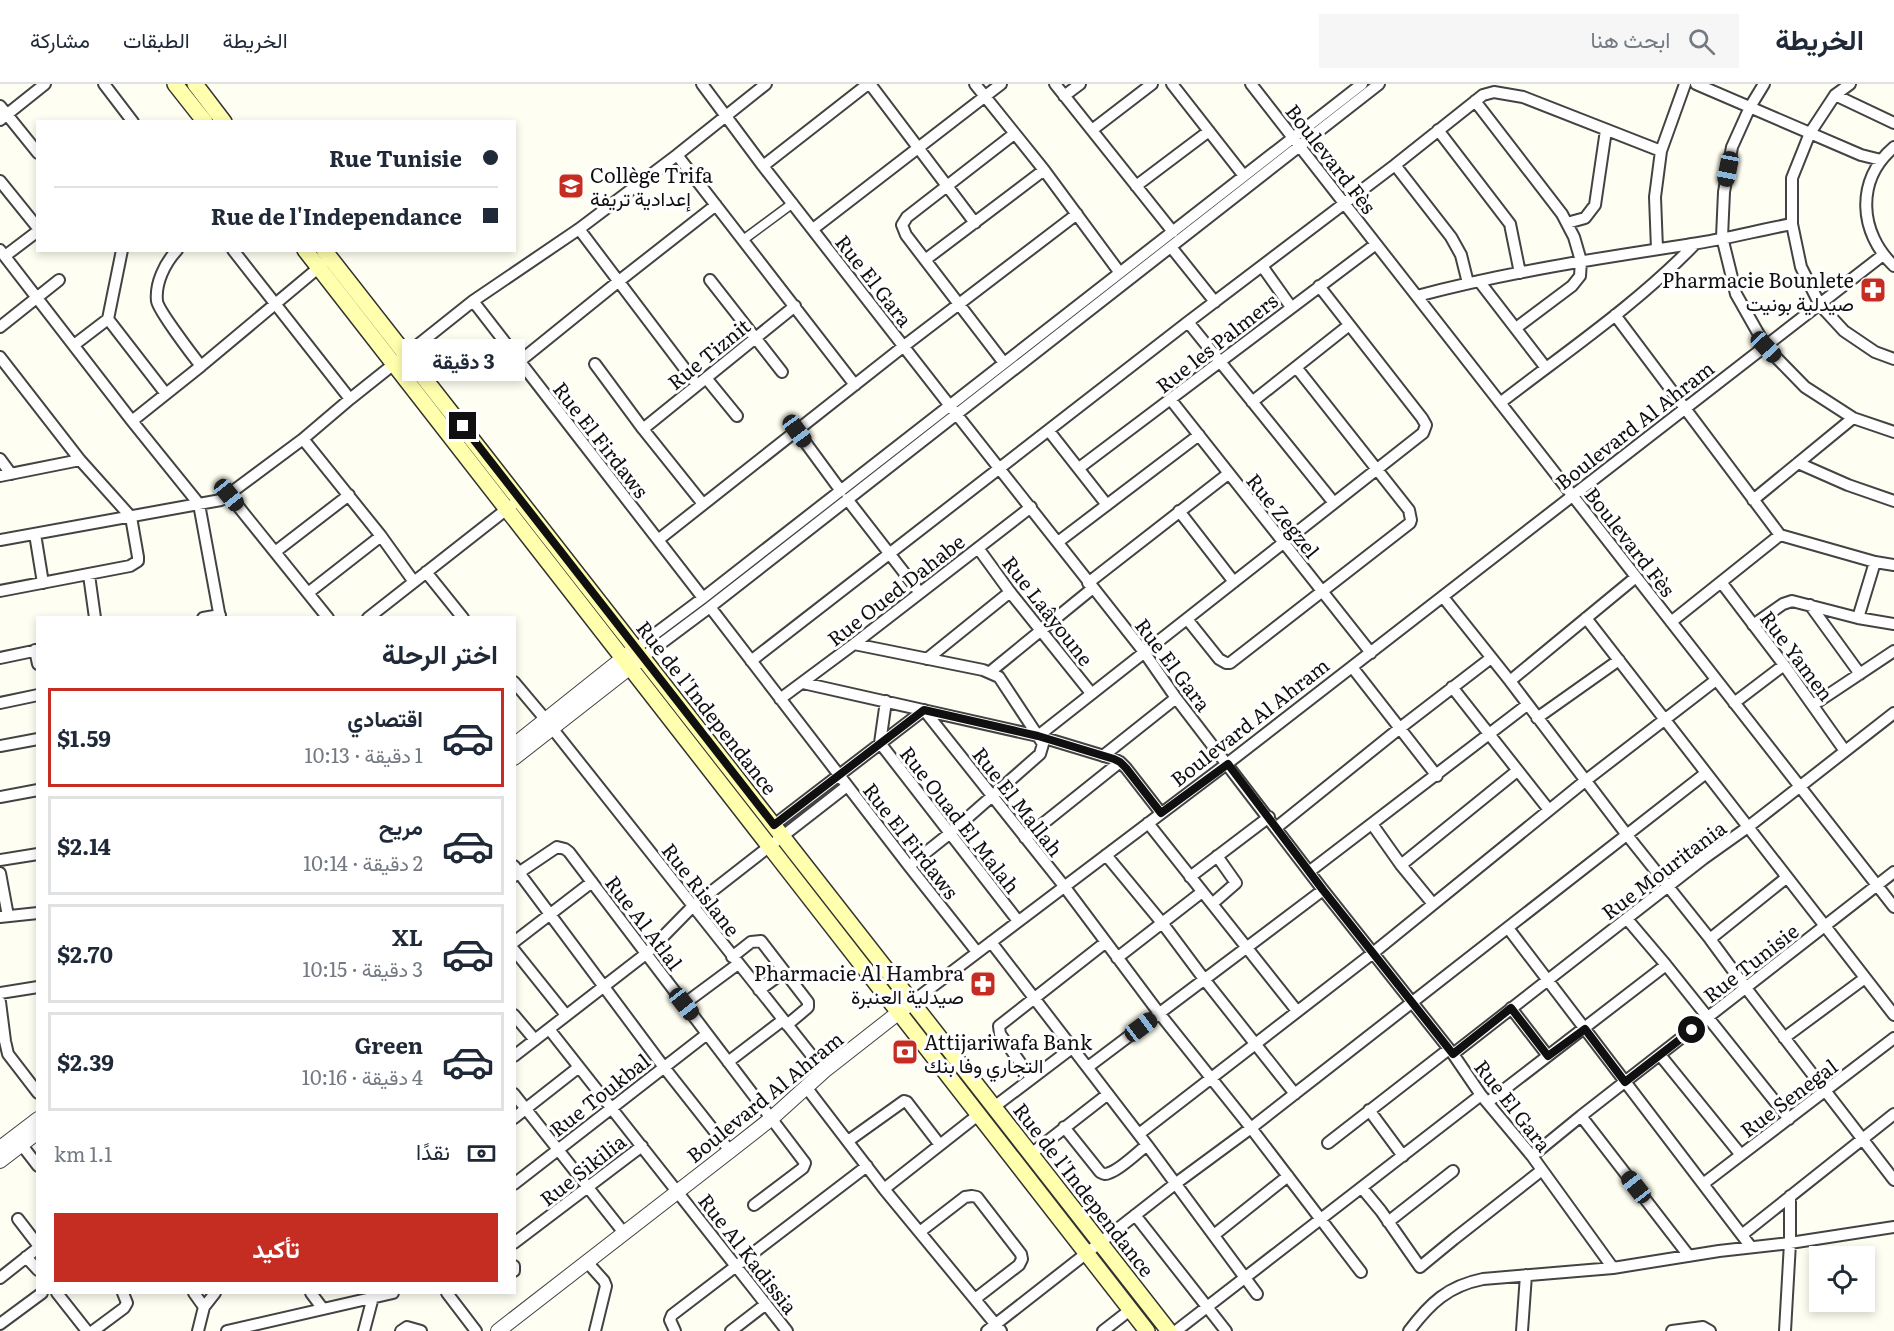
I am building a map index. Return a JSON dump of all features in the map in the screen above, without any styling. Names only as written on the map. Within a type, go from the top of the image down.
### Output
[{"type":"main road","points":[[175,84],[203,120]]},
{"type":"main road","points":[[195,84],[222,120]]},
{"type":"main road","name":"Rue de l'Independance","points":[[308,252],[324,259],[513,504],[627,663],[1147,1331]]},
{"type":"main road","name":"Rue de l'Independance","points":[[513,504],[639,652],[1169,1331]]},
{"type":"street","points":[[36,151],[2,113],[45,84]]},
{"type":"street","points":[[104,84],[131,120]]},
{"type":"street","name":"Rue El Gara","points":[[702,84],[763,166],[1144,652],[1176,698],[1323,890],[1451,1051],[1484,1099],[1532,1156],[1613,1268]]},
{"type":"street","points":[[0,540],[221,500],[303,439],[473,301],[579,229],[766,84]]},
{"type":"street","points":[[763,166],[869,84],[975,223]]},
{"type":"street","points":[[975,84],[1077,213],[1120,273]]},
{"type":"street","points":[[813,229],[1000,84]]},
{"type":"street","points":[[1055,84],[1173,232]]},
{"type":"street","points":[[1064,96],[1080,84]]},
{"type":"street","points":[[1092,130],[1152,84]]},
{"type":"street","points":[[1173,84],[1244,176]]},
{"type":"street","name":"Boulevard Fès","points":[[1251,84],[1894,907]]},
{"type":"street","points":[[516,756],[549,724],[639,652],[706,603],[953,410],[1171,247],[1362,84]]},
{"type":"street","points":[[953,410],[1004,363],[1244,176],[1379,84]]},
{"type":"street","points":[[1658,249],[1655,197],[1661,151],[1685,84]]},
{"type":"street","points":[[1696,84],[1861,155],[1881,160]]},
{"type":"street","points":[[1764,84],[1750,107],[1732,147],[1724,192],[1722,237],[1736,294],[1766,347],[1804,387],[1853,418],[1894,432]]},
{"type":"street","points":[[1850,84],[1835,95],[1810,133],[1792,178],[1792,224],[1801,267],[1820,305],[1844,331],[1875,352],[1894,359]]},
{"type":"street","points":[[751,662],[1483,95],[1494,92],[1523,97],[1661,151]]},
{"type":"street","points":[[1835,95],[1894,123]]},
{"type":"street","points":[[1475,101],[1562,214],[1574,237],[1581,261],[1580,276],[1572,286],[1516,328]]},
{"type":"street","points":[[1438,130],[1510,224],[1520,273]]},
{"type":"street","points":[[1567,223],[1585,218],[1595,205],[1606,130]]},
{"type":"street","points":[[1136,186],[1209,131]]},
{"type":"street","points":[[1004,363],[906,235],[902,225],[907,217],[1014,134]]},
{"type":"street","points":[[1894,147],[1881,160],[1873,175],[1866,208],[1868,225],[1874,241],[1894,266]]},
{"type":"street","points":[[677,155],[855,385]]},
{"type":"street","points":[[1395,165],[1451,237],[1474,282],[1516,328],[1546,368]]},
{"type":"street","points":[[925,260],[1044,170]]},
{"type":"street","points":[[0,181],[36,227]]},
{"type":"street","points":[[743,240],[793,203]]},
{"type":"street","points":[[520,362],[716,206]]},
{"type":"street","points":[[658,540],[1077,213]]},
{"type":"street","points":[[1417,296],[1581,261],[1695,243],[1792,224]]},
{"type":"street","points":[[579,229],[702,381],[737,416]]},
{"type":"street","points":[[36,231],[2,253],[199,504],[220,616]]},
{"type":"street","points":[[1500,403],[1616,315],[1674,266],[1695,243]]},
{"type":"street","name":"Rue les Palmers","points":[[1078,468],[1376,244]]},
{"type":"street","points":[[1171,247],[1215,302]]},
{"type":"street","points":[[74,345],[108,319],[122,252]]},
{"type":"street","points":[[176,252],[165,266],[158,286],[157,303],[201,366]]},
{"type":"street","points":[[235,252],[350,399]]},
{"type":"street","name":"Boulevard Al Ahram","points":[[498,1331],[730,1151],[824,1071],[912,1002],[1228,764],[1883,255]]},
{"type":"street","points":[[132,421],[276,305],[324,259]]},
{"type":"street","points":[[1262,266],[1291,307]]},
{"type":"street","points":[[0,327],[59,280]]},
{"type":"street","points":[[710,280],[782,372]]},
{"type":"street","points":[[1038,736],[1423,433],[1426,425],[1422,418],[1319,286]]},
{"type":"street","name":"Rue El Firdaws","points":[[473,301],[977,952]]},
{"type":"street","name":"Rue Tiznit","points":[[643,429],[795,306]]},
{"type":"street","points":[[1616,315],[1780,535],[1875,562],[1894,565]]},
{"type":"street","points":[[108,319],[166,394]]},
{"type":"street","points":[[1188,322],[1334,503]]},
{"type":"street","points":[[1252,402],[1348,326]]},
{"type":"street","points":[[0,357],[80,460],[131,517],[138,552],[138,561],[129,566],[0,591]]},
{"type":"street","points":[[595,364],[703,504]]},
{"type":"street","points":[[1187,619],[1219,659],[1230,663],[1410,524],[1409,510],[1296,367]]},
{"type":"street","name":"Rue Zegzel","points":[[1171,400],[1371,653]]},
{"type":"street","points":[[1754,501],[1853,418]]},
{"type":"street","points":[[797,431],[920,593]]},
{"type":"street","points":[[1049,431],[1107,505]]},
{"type":"street","points":[[1058,542],[1199,435]]},
{"type":"street","points":[[303,439],[381,536],[414,582]]},
{"type":"street","points":[[0,459],[6,475],[80,460]]},
{"type":"street","points":[[1798,463],[1848,485],[1894,501]]},
{"type":"street","points":[[990,672],[1179,511],[1228,474]]},
{"type":"street","points":[[229,495],[326,616]]},
{"type":"street","points":[[275,552],[349,495]]},
{"type":"street","points":[[371,616],[513,504]]},
{"type":"street","name":"Rue Oued Dahabe","points":[[780,699],[855,644],[1031,507]]},
{"type":"street","points":[[1179,511],[1234,582]]},
{"type":"street","points":[[34,534],[43,583]]},
{"type":"street","points":[[1671,622],[1780,535]]},
{"type":"street","points":[[308,592],[381,536]]},
{"type":"street","name":"Rue Laâyoune","points":[[978,548],[1010,592],[1091,693]]},
{"type":"street","points":[[1858,618],[1875,562]]},
{"type":"street","points":[[426,572],[461,616]]},
{"type":"street","points":[[89,575],[95,616]]},
{"type":"street","points":[[1510,681],[1636,577]]},
{"type":"street","name":"Rue Yamen","points":[[1720,582],[1784,665],[1845,751]]},
{"type":"street","points":[[927,658],[1010,592]]},
{"type":"street","points":[[1443,597],[1710,939],[1894,1180]]},
{"type":"street","points":[[1753,625],[1784,604],[1792,602],[1894,624]]},
{"type":"street","points":[[1810,605],[1860,674]]},
{"type":"street","points":[[1586,618],[1894,1015]]},
{"type":"street","points":[[855,644],[990,672],[999,677],[1043,744],[1040,754],[909,866]]},
{"type":"street","points":[[0,658],[36,650]]},
{"type":"street","points":[[1813,705],[1894,651]]},
{"type":"street","points":[[1277,827],[1491,658]]},
{"type":"street","points":[[1538,718],[1619,660]]},
{"type":"street","points":[[1734,703],[1784,665]]},
{"type":"street","points":[[1352,667],[1437,776]]},
{"type":"street","points":[[1139,1134],[1373,953],[1585,781],[1716,680]]},
{"type":"street","points":[[803,683],[1038,736],[1120,762],[1161,813]]},
{"type":"street","name":"Rue Rislane","points":[[516,684],[824,1071]]},
{"type":"street","points":[[1452,687],[1549,810]]},
{"type":"street","points":[[0,703],[36,695]]},
{"type":"street","points":[[1103,756],[1176,698]]},
{"type":"street","name":"Rue Ouad El Malah","points":[[886,701],[880,744],[1018,921]]},
{"type":"street","points":[[1310,872],[1527,705]]},
{"type":"street","points":[[516,1054],[647,953],[693,906],[770,846],[778,831],[839,775],[924,710]]},
{"type":"street","name":"Rue El Mallah","points":[[924,710],[1064,886],[1159,1013],[1251,1128],[1361,1272]]},
{"type":"street","name":"Rue Mouritania","points":[[1328,1143],[1369,1110],[1511,1008],[1894,713]]},
{"type":"street","points":[[516,744],[549,724]]},
{"type":"street","points":[[0,746],[36,739]]},
{"type":"street","points":[[1025,838],[1120,762]]},
{"type":"street","points":[[1401,865],[1517,771]]},
{"type":"street","points":[[806,1088],[884,1189],[975,1299],[995,1329],[1100,1242],[1295,1094],[1706,773]]},
{"type":"street","points":[[778,831],[847,786]]},
{"type":"street","points":[[0,796],[36,790]]},
{"type":"street","points":[[1190,877],[1269,817]]},
{"type":"street","points":[[1148,823],[1297,1011]]},
{"type":"street","points":[[1372,824],[1432,904]]},
{"type":"street","name":"Rue Al Atlal","points":[[516,871],[552,849],[561,847],[569,852],[805,1163],[754,1206]]},
{"type":"street","points":[[0,860],[36,854]]},
{"type":"street","points":[[1106,855],[1163,924],[1295,1094]]},
{"type":"street","points":[[1212,904],[1236,883],[1217,856]]},
{"type":"street","points":[[516,871],[730,1151]]},
{"type":"street","name":"Rue Tunisie","points":[[1532,1156],[1894,872]]},
{"type":"street","points":[[0,873],[4,917],[36,912]]},
{"type":"street","points":[[1710,939],[1786,878]]},
{"type":"street","points":[[516,940],[592,882]]},
{"type":"street","points":[[1088,1067],[1323,890]]},
{"type":"street","points":[[1117,958],[1202,892]]},
{"type":"street","points":[[1627,919],[1789,1119]]},
{"type":"street","points":[[1508,928],[1751,1247]]},
{"type":"street","points":[[684,1004],[735,960],[751,942],[760,941],[808,1002],[808,1006],[728,1062]]},
{"type":"street","points":[[991,942],[1139,1134],[1257,1294]]},
{"type":"street","points":[[1031,1078],[1000,1034],[999,1026],[1106,942]]},
{"type":"street","points":[[516,952],[566,1015]]},
{"type":"street","points":[[1176,1331],[1403,1156],[1548,1056],[1666,965]]},
{"type":"street","points":[[759,990],[784,972]]},
{"type":"street","points":[[1784,1038],[1865,978]]},
{"type":"street","points":[[0,993],[36,987]]},
{"type":"street","points":[[0,1002],[8,1054],[36,1090]]},
{"type":"street","points":[[1511,1008],[1548,1056]]},
{"type":"street","points":[[516,1017],[535,1040]]},
{"type":"street","name":"Rue Al Kadissia","points":[[549,1029],[787,1331]]},
{"type":"street","name":"Rue Toukbal","points":[[516,1182],[707,1034]]},
{"type":"street","name":"Rue Senegal","points":[[1703,1184],[1894,1038]]},
{"type":"street","points":[[994,1107],[1072,1048]]},
{"type":"street","points":[[1660,1055],[1741,1155]]},
{"type":"street","points":[[516,1116],[579,1067]]},
{"type":"street","points":[[1031,1154],[1108,1094]]},
{"type":"street","points":[[516,1096],[624,1233]]},
{"type":"street","points":[[848,1142],[904,1101],[908,1102],[940,1145]]},
{"type":"street","points":[[1369,1110],[1403,1156]]},
{"type":"street","points":[[1743,1234],[1894,1114]]},
{"type":"street","points":[[884,1189],[978,1115]]},
{"type":"street","points":[[1581,1116],[1689,1256]]},
{"type":"street","points":[[2,1143],[36,1120]]},
{"type":"street","points":[[1064,1127],[1104,1174],[1116,1170],[1147,1145]]},
{"type":"street","points":[[0,1161],[36,1133]]},
{"type":"street","points":[[21,1144],[36,1163]]},
{"type":"street","name":"Rue Sikilia","points":[[516,1242],[642,1146]]},
{"type":"street","points":[[672,1330],[670,1320],[672,1315],[867,1166]]},
{"type":"street","points":[[1362,1188],[1420,1267],[1542,1170]]},
{"type":"street","points":[[1388,1222],[1453,1171]]},
{"type":"street","points":[[1214,1234],[1288,1176]]},
{"type":"street","points":[[1785,1331],[1790,1196]]},
{"type":"street","points":[[921,1231],[965,1197],[977,1197],[1021,1254],[1022,1259],[1019,1265],[975,1299]]},
{"type":"street","points":[[1136,1215],[1226,1331]]},
{"type":"street","points":[[18,1219],[36,1244]]},
{"type":"street","points":[[1409,1331],[1439,1297],[1468,1282],[1613,1268],[1894,1227]]},
{"type":"street","points":[[0,1277],[36,1249]]},
{"type":"street","points":[[27,1257],[36,1268]]},
{"type":"street","points":[[587,1262],[606,1286],[595,1331]]},
{"type":"street","points":[[1522,1331],[1526,1275]]},
{"type":"street","points":[[0,1324],[41,1294]]},
{"type":"street","points":[[58,1294],[87,1331]]},
{"type":"street","points":[[93,1331],[124,1308],[127,1303],[123,1294]]},
{"type":"street","points":[[195,1294],[204,1307]]},
{"type":"street","points":[[198,1331],[204,1307],[214,1294]]},
{"type":"street","points":[[312,1294],[323,1309]]},
{"type":"street","points":[[448,1294],[476,1331]]},
{"type":"street","points":[[227,1331],[355,1302],[370,1295]]},
{"type":"street","points":[[364,1331],[370,1295]]},
{"type":"street","points":[[731,1331],[766,1304]]},
{"type":"street","points":[[1103,1331],[1130,1310]]},
{"type":"street","points":[[401,1331],[407,1328],[421,1331]]},
{"type":"street","points":[[1672,1331],[1703,1328],[1710,1331]]},
{"type":"place","name":"Collège Trifa إعدادية تريفة","points":[[571,186]]},
{"type":"place","name":"Pharmacie Bounlete صيدلية بونيت","points":[[1873,290]]},
{"type":"place","name":"Pharmacie Al Hambra صيدلية العنبرة","points":[[983,984]]},
{"type":"place","name":"Attijariwafa Bank التجاري وفا بنك","points":[[905,1052]]},
{"type":"route","points":[[463,426],[774,825],[924,710],[1038,736],[1114,759],[1126,768],[1161,813],[1228,764],[1323,890],[1453,1054],[1511,1008],[1548,1056],[1585,1029],[1625,1082],[1692,1030]]}]
